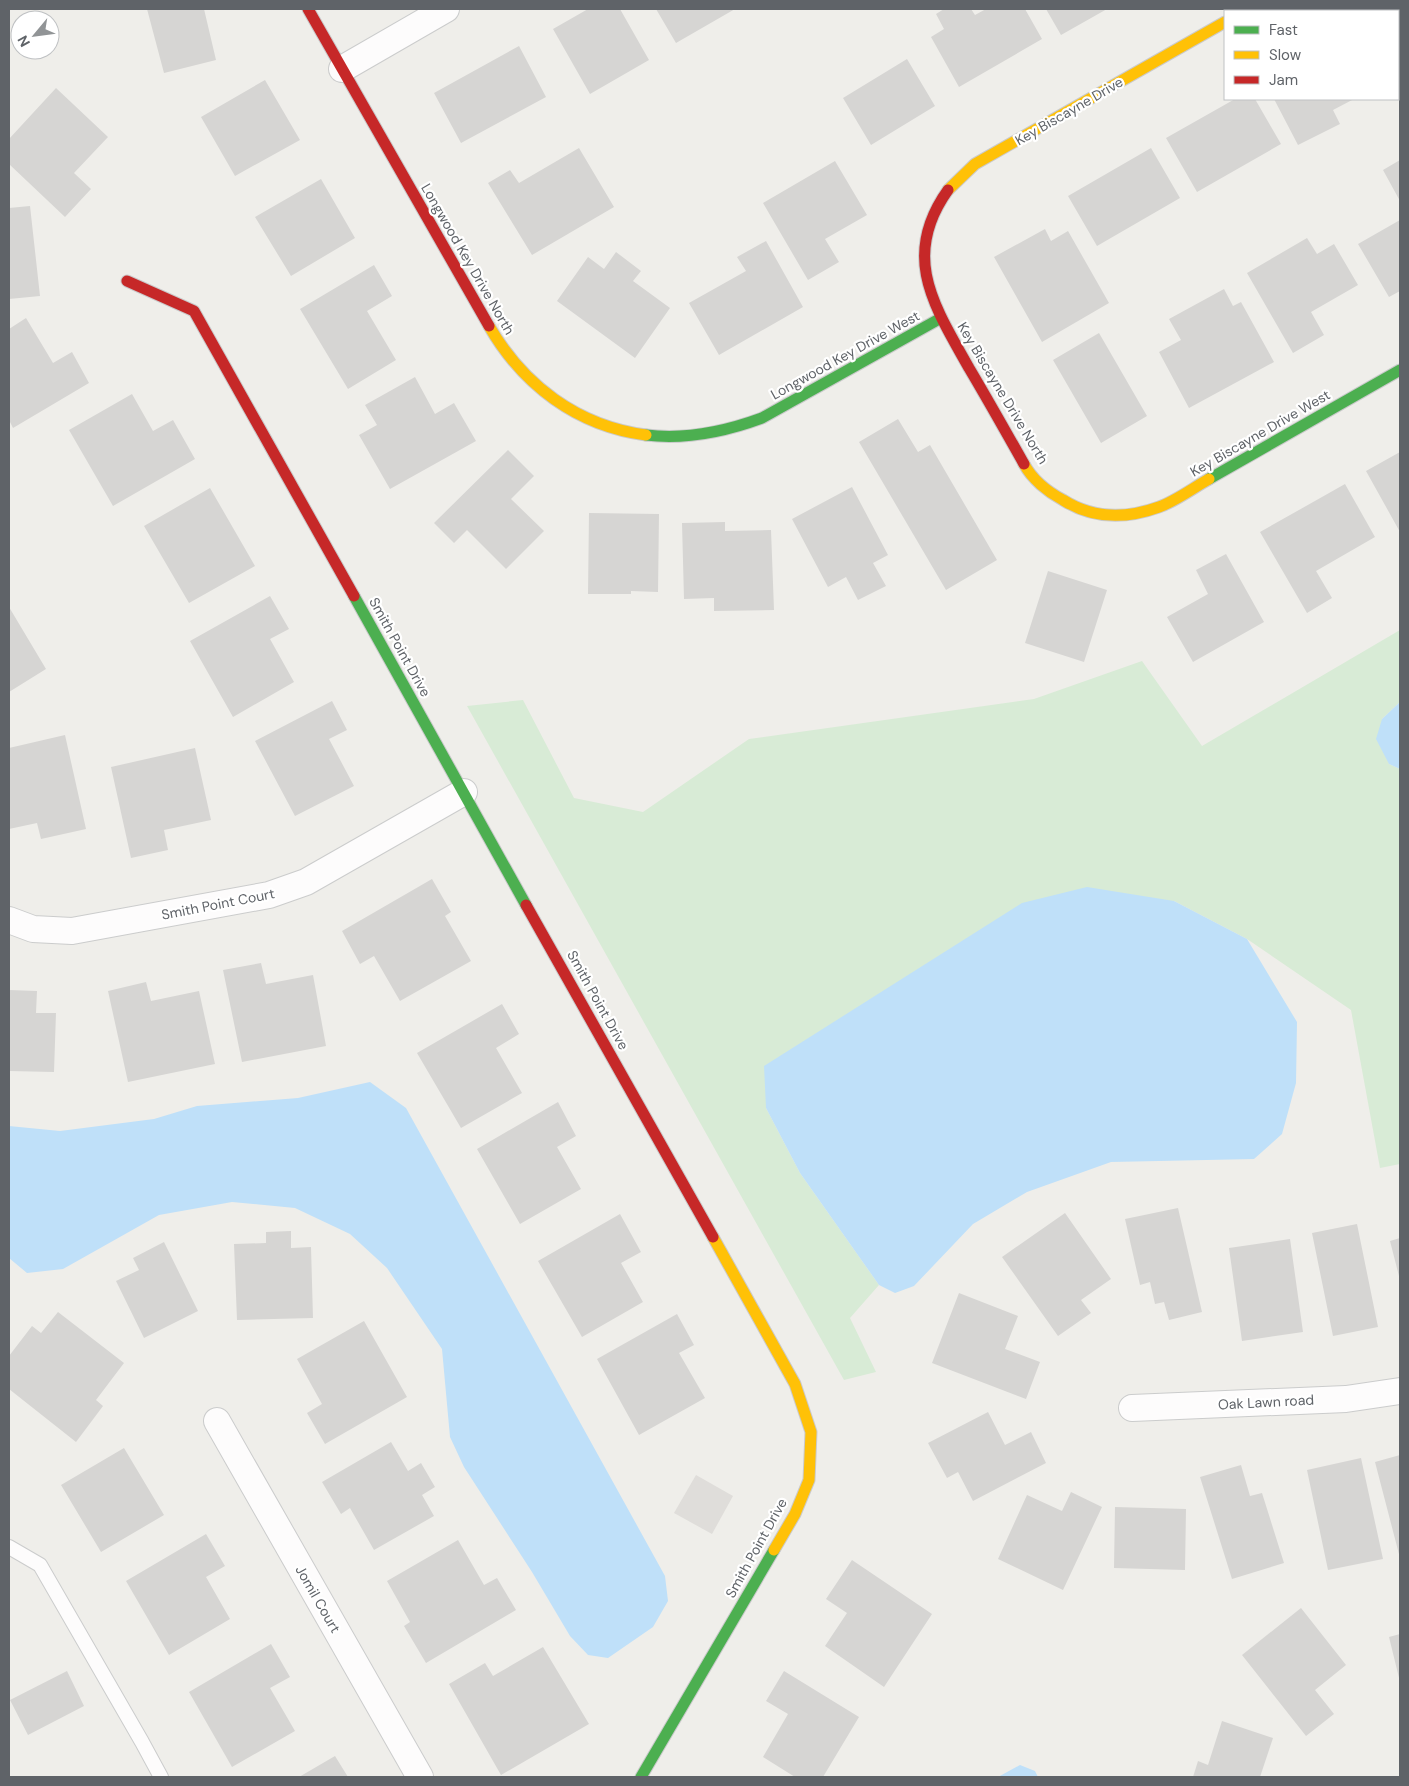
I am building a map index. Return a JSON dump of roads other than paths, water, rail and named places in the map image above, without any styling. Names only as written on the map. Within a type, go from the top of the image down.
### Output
[{"type":"street","name":"Longwood Key Drive North","points":[[308,9],[500,346],[539,389],[579,416],[618,431],[660,438],[712,435],[763,418]]},
{"type":"street","points":[[342,69],[446,9]]},
{"type":"street","name":"Key Biscayne Drive","points":[[930,220],[947,191],[975,164],[1224,23]]},
{"type":"street","name":"Key Biscayne Drive North","points":[[930,220],[924,256],[928,286],[941,318],[1026,468],[1049,492],[1075,508],[1103,516],[1131,515]]},
{"type":"street","name":"Smith Point Drive","points":[[127,281],[194,311],[795,1384],[811,1432],[809,1480],[795,1514],[641,1777]]},
{"type":"street","name":"Longwood Key Drive West","points":[[763,418],[941,318]]},
{"type":"street","name":"Key Biscayne Drive West","points":[[1131,515],[1160,507],[1400,370]]},
{"type":"street","name":"Smith Point Court","points":[[9,920],[32,929],[72,932],[269,895],[306,882],[464,792]]},
{"type":"street","name":"Oak Lawn road","points":[[1132,1408],[1346,1398],[1400,1391]]},
{"type":"street","name":"Jomil Court","points":[[217,1421],[420,1777]]},
{"type":"lane","points":[[9,1546],[40,1565],[161,1777]]},
{"type":"water","points":[[1400,702],[1400,769],[1389,764],[1376,739],[1382,719]]},
{"type":"water","points":[[1087,887],[1174,901],[1247,939],[1297,1022],[1296,1083],[1282,1134],[1254,1159],[1111,1162],[1027,1192],[973,1224],[914,1286],[895,1293],[879,1285],[800,1173],[766,1108],[764,1066],[1022,903]]},
{"type":"water","points":[[370,1082],[406,1108],[665,1576],[668,1601],[653,1627],[608,1658],[588,1655],[570,1636],[532,1572],[464,1467],[450,1437],[442,1349],[387,1268],[350,1234],[295,1208],[232,1202],[159,1215],[63,1269],[27,1273],[9,1258],[9,1126],[60,1131],[154,1119],[197,1106],[298,1098]]},
{"type":"water","points":[[1020,1765],[1035,1771],[1038,1777],[998,1777]]}]
